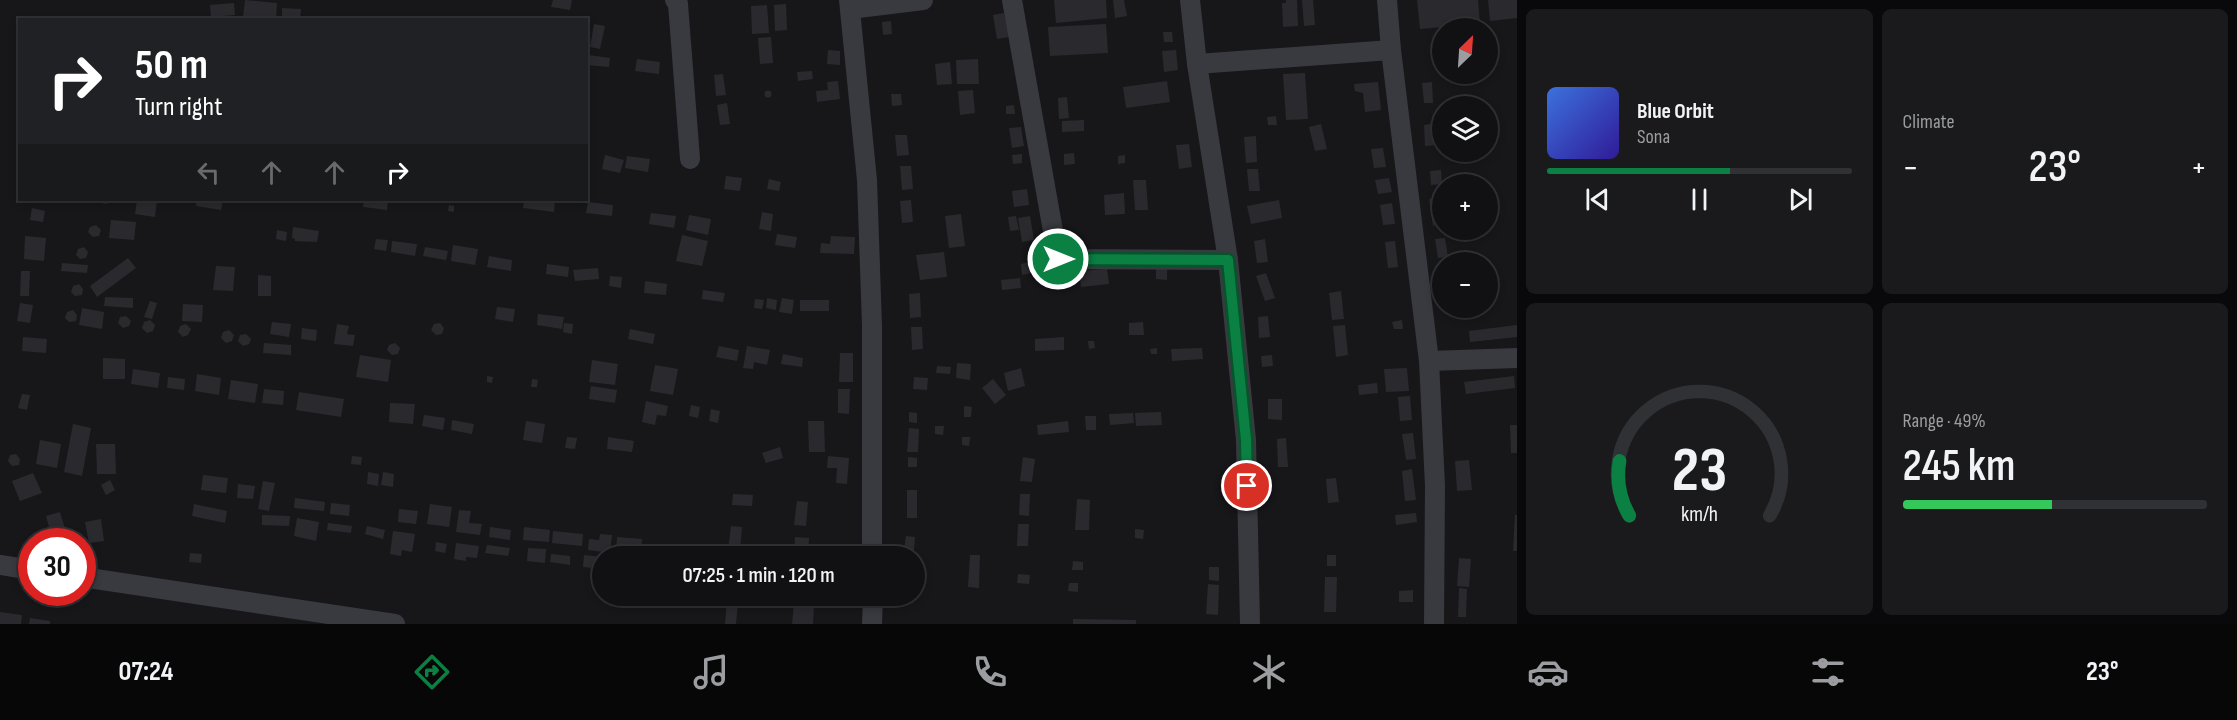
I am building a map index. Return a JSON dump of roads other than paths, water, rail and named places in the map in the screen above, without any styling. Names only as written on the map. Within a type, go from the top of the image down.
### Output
[{"type":"street","points":[[675,0],[678,4],[690,159]]},
{"type":"street","points":[[872,546],[872,326],[867,180],[850,4],[923,0]]},
{"type":"street","points":[[1011,0],[1058,259],[1228,260]]},
{"type":"street","points":[[1190,0],[1197,64],[1228,260],[1246,440],[1250,624]]},
{"type":"street","points":[[1387,0],[1391,50],[1430,362],[1435,486],[1434,624]]},
{"type":"street","points":[[1197,64],[1391,50]]},
{"type":"street","points":[[1430,362],[1517,358]]},
{"type":"street","points":[[0,565],[18,568]]},
{"type":"street","points":[[96,579],[395,624]]},
{"type":"street","points":[[872,624],[873,606]]}]
